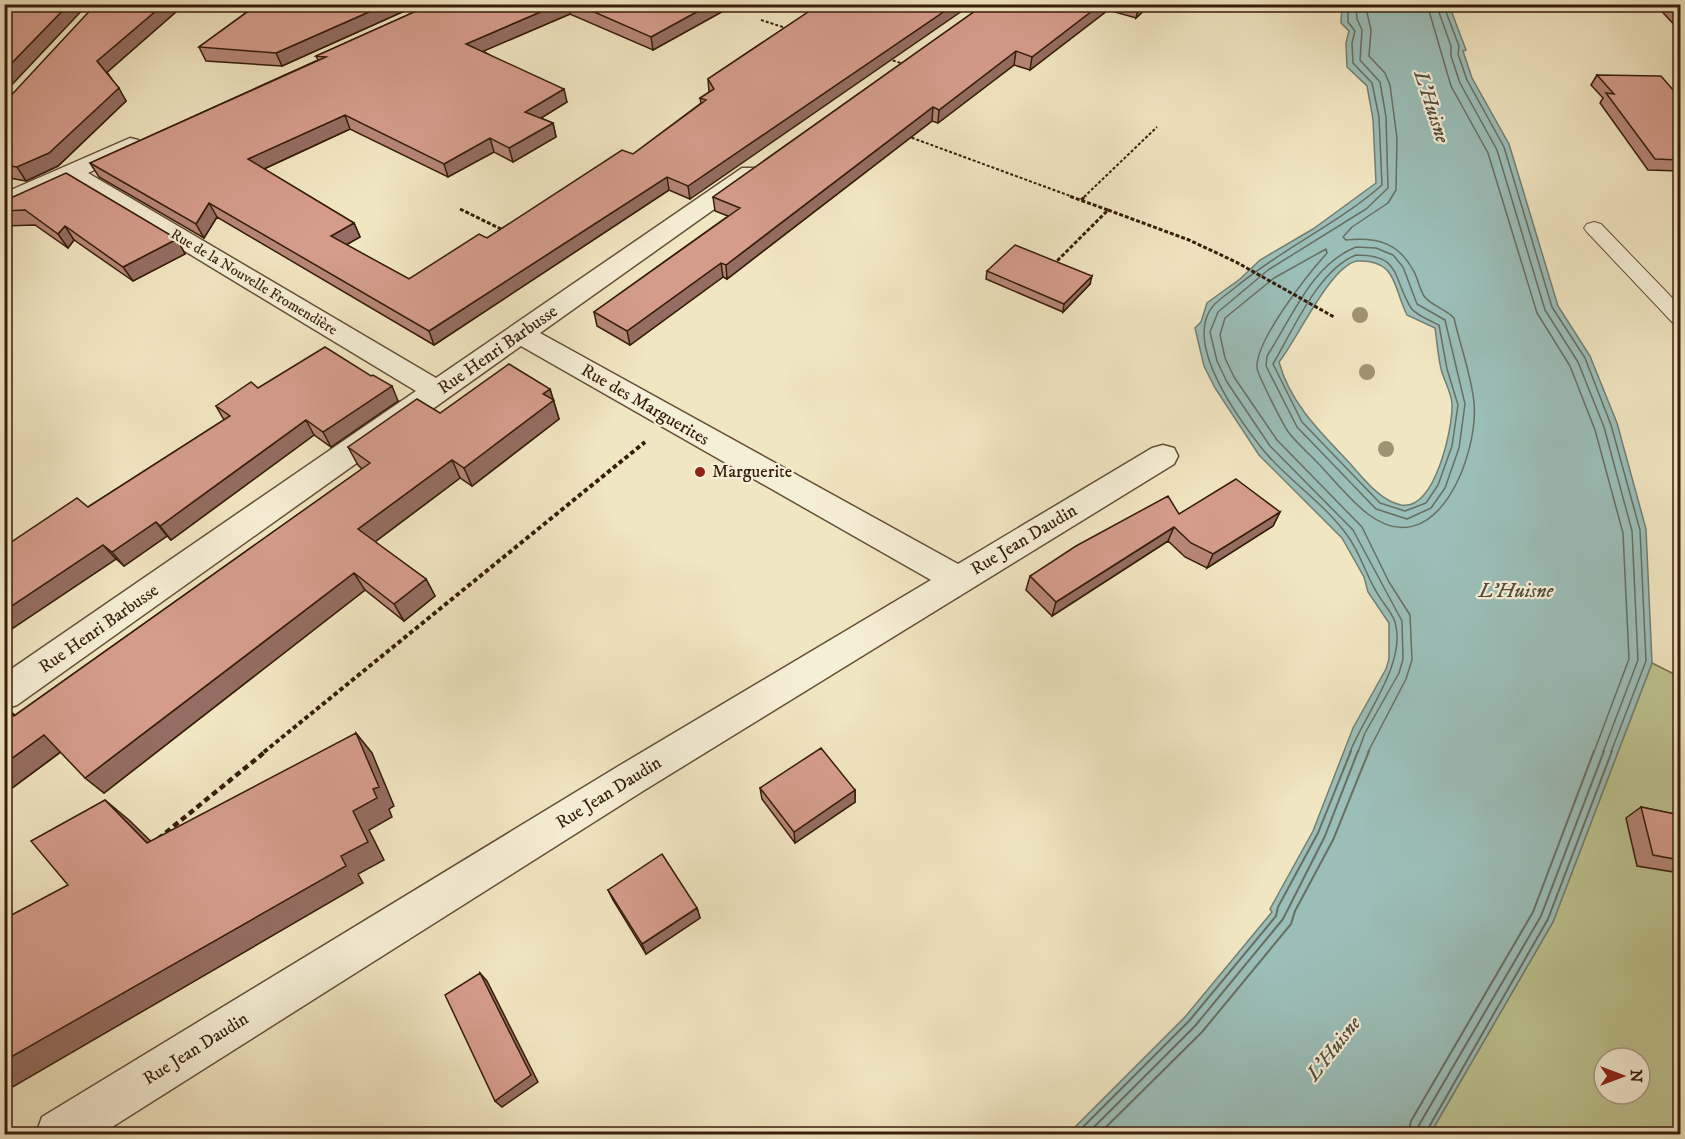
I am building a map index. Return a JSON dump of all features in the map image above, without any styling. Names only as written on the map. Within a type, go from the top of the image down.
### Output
[{"type":"street","points":[[4,202],[145,139]]},
{"type":"street","name":"Rue Henri Barbusse","points":[[4,694],[772,158]]},
{"type":"street","name":"Rue de la Nouvelle Fromendière","points":[[70,172],[439,392]]},
{"type":"street","name":"Rue des Marguerites","points":[[520,334],[959,580]]},
{"type":"street","name":"Rue Jean Daudin","points":[[59,1134],[620,785],[1163,456]]},
{"type":"lane","points":[[1594,228],[1680,318]]},
{"type":"path","points":[[761,20],[794,30]]},
{"type":"path","points":[[883,58],[905,64]]},
{"type":"path","points":[[1081,200],[1157,127]]},
{"type":"path","points":[[905,135],[1189,240],[1236,262],[1334,317]]},
{"type":"path","points":[[460,209],[510,234]]},
{"type":"path","points":[[1051,267],[1108,210]]},
{"type":"path","points":[[152,843],[475,583],[672,420]]},
{"type":"green space","points":[[1652,663],[1680,677],[1680,1134],[1430,1134],[1553,922]]},
{"type":"water","name":"L'Huisne","points":[[1342,5],[1449,5],[1466,50],[1463,51],[1472,78],[1509,144],[1558,306],[1590,356],[1617,423],[1646,529],[1652,663],[1553,922],[1430,1134],[1068,1134],[1185,1017],[1272,912],[1270,909],[1313,831],[1353,728],[1386,669],[1389,659],[1389,623],[1368,592],[1364,577],[1342,538],[1259,455],[1215,388],[1204,366],[1195,328],[1201,322],[1207,303],[1240,279],[1260,260],[1313,229],[1376,183],[1373,119],[1367,86],[1347,67],[1346,43],[1349,31],[1341,23]],"holes":[[[1357,261],[1380,265],[1392,277],[1407,315],[1435,328],[1441,369],[1452,404],[1445,448],[1432,482],[1423,495],[1413,503],[1401,505],[1376,492],[1323,435],[1297,401],[1279,362],[1325,289],[1336,276]]]},
{"type":"building","points":[[4,4],[69,4],[4,71]]},
{"type":"building","points":[[96,4],[164,4],[97,61],[119,88],[49,153],[17,167],[4,165],[4,103]]},
{"type":"building","points":[[258,4],[387,4],[276,53],[199,47]]},
{"type":"building","points":[[432,4],[559,4],[466,44],[564,89],[525,112],[553,123],[509,148],[490,138],[444,164],[345,115],[248,159],[354,223],[331,236],[409,279],[479,234],[487,238],[622,150],[633,154],[706,100],[700,98],[714,89],[708,79],[820,4],[841,11],[851,4],[955,4],[688,186],[667,177],[429,331],[209,203],[196,224],[90,163],[326,57],[316,56]]},
{"type":"building","points":[[576,4],[711,4],[651,37]]},
{"type":"building","points":[[985,4],[1101,4],[1032,57],[1016,51],[939,110],[933,107],[726,265],[721,263],[627,331],[594,312],[740,208],[713,197]]},
{"type":"building","points":[[1671,4],[1680,4],[1680,15]]},
{"type":"building","points":[[1597,75],[1661,76],[1680,98],[1680,160],[1655,159],[1606,93],[1614,94]]},
{"type":"building","points":[[66,173],[177,239],[123,267],[65,226],[58,234],[25,210],[4,211],[4,201]]},
{"type":"building","points":[[1015,245],[1092,276],[1064,304],[987,271]]},
{"type":"building","points":[[325,347],[371,376],[392,386],[323,432],[306,420],[160,526],[156,522],[112,552],[103,545],[4,611],[4,547],[77,498],[88,507],[230,416],[216,406],[251,382],[258,388]]},
{"type":"building","points":[[509,364],[550,389],[543,394],[554,400],[464,468],[452,460],[358,529],[426,579],[394,604],[354,573],[85,778],[44,735],[4,764],[4,709],[6,708],[14,716],[370,463],[348,447],[417,399],[440,413]]},
{"type":"building","points":[[1236,479],[1280,512],[1213,554],[1191,543],[1174,527],[1056,602],[1030,576],[1076,546],[1168,496],[1179,514]]},
{"type":"building","points":[[356,733],[379,787],[373,789],[377,798],[353,811],[368,842],[341,856],[346,866],[4,1061],[4,919],[68,885],[31,841],[105,800],[147,843]]},
{"type":"building","points":[[821,748],[855,790],[794,832],[760,788]]},
{"type":"building","points":[[1641,807],[1680,815],[1680,860],[1653,855]]},
{"type":"building","points":[[662,854],[697,908],[642,944],[608,890]]},
{"type":"building","points":[[480,973],[531,1075],[495,1101],[445,995]]},
{"type":"place","name":"Marguerite","points":[[700,472]]}]
